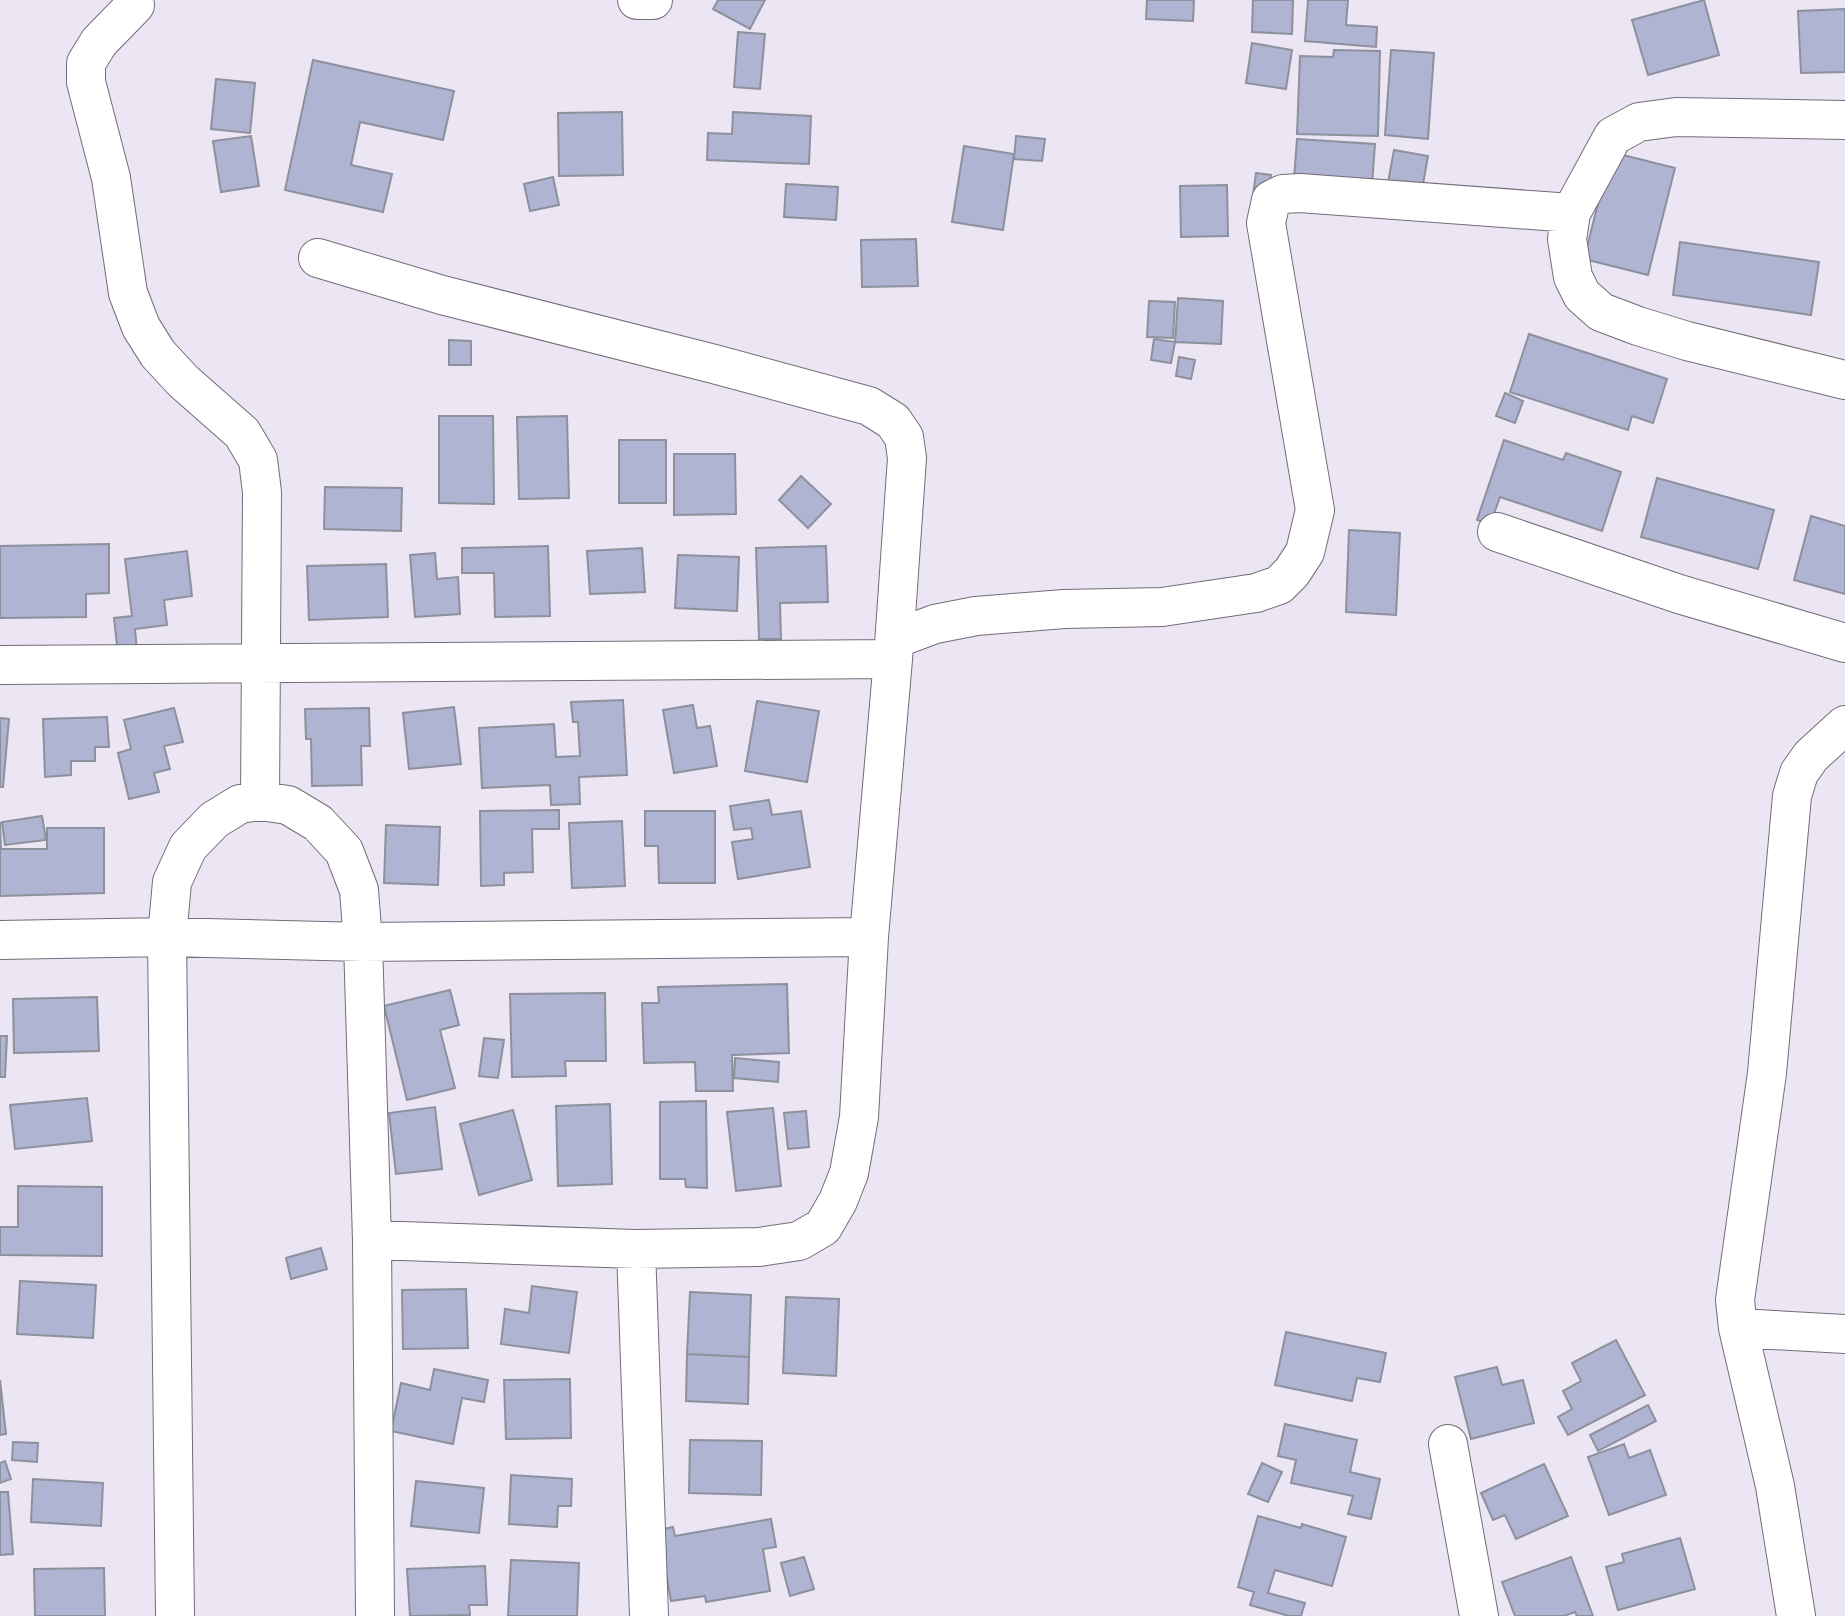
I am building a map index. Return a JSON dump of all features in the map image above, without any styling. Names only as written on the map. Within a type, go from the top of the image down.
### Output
[{"type":"street","points":[[637,0],[653,0]]},
{"type":"street","points":[[135,5],[99,42],[86,63],[86,82],[111,178],[128,293],[141,327],[158,354],[183,381],[242,433],[258,460],[262,492],[260,801]]},
{"type":"street","points":[[1845,120],[1676,117],[1639,122],[1613,136],[1571,213],[1567,239],[1573,277],[1582,295],[1601,312],[1687,341],[1845,380]]},
{"type":"street","points":[[0,664],[260,663],[894,649],[935,625],[976,616],[1064,609],[1162,607],[1256,593],[1279,585],[1292,572],[1305,552],[1315,510],[1266,223],[1271,200],[1283,194],[1300,193],[1571,213]]},
{"type":"street","points":[[318,258],[442,295],[869,406],[893,421],[904,437],[907,458],[894,649],[869,937],[859,1117],[849,1173],[838,1201],[823,1227],[799,1241],[760,1247],[636,1249],[372,1240]]},
{"type":"street","points":[[1497,532],[1679,594],[1845,643]]},
{"type":"street","points":[[1796,1616],[1775,1486],[1738,1328],[1735,1300],[1767,1073],[1792,796],[1798,774],[1811,757],[1845,725]]},
{"type":"street","points":[[175,1616],[167,937],[172,882],[188,847],[214,820],[240,804],[260,801],[288,806],[318,823],[344,851],[359,890],[372,1240],[375,1616]]},
{"type":"street","points":[[0,940],[167,937],[363,942],[869,937]]},
{"type":"street","points":[[636,1249],[649,1616]]},
{"type":"street","points":[[1738,1328],[1845,1334]]},
{"type":"street","points":[[1448,1444],[1479,1616]]},
{"type":"building","points":[[718,0],[765,0],[750,29],[713,9]]},
{"type":"building","points":[[1147,0],[1194,0],[1193,21],[1146,19]]},
{"type":"building","points":[[1253,0],[1293,0],[1292,34],[1252,32]]},
{"type":"building","points":[[1308,0],[1348,0],[1346,25],[1377,27],[1376,47],[1305,41]]},
{"type":"building","points":[[1704,0],[1719,55],[1648,75],[1632,20]]},
{"type":"building","points":[[1845,9],[1845,72],[1801,73],[1798,11]]},
{"type":"building","points":[[738,32],[765,34],[760,89],[734,87]]},
{"type":"building","points":[[1252,43],[1292,50],[1286,89],[1246,83]]},
{"type":"building","points":[[1334,50],[1380,51],[1378,136],[1297,134],[1300,56],[1333,57]]},
{"type":"building","points":[[1391,50],[1434,53],[1428,139],[1385,135]]},
{"type":"building","points":[[313,60],[454,91],[443,140],[360,122],[351,165],[392,174],[383,212],[285,190]]},
{"type":"building","points":[[216,79],[255,83],[250,133],[211,129]]},
{"type":"building","points":[[622,112],[623,175],[559,176],[558,113]]},
{"type":"building","points":[[733,112],[811,116],[809,164],[707,160],[708,133],[732,134]]},
{"type":"building","points":[[251,136],[259,186],[221,192],[213,141]]},
{"type":"building","points":[[1016,136],[1045,139],[1042,161],[1014,159]]},
{"type":"building","points":[[1297,139],[1375,144],[1372,185],[1294,179]]},
{"type":"building","points":[[964,146],[1014,154],[1003,230],[952,222]]},
{"type":"building","points":[[1394,150],[1428,156],[1420,201],[1386,194]]},
{"type":"building","points":[[1611,152],[1675,168],[1648,275],[1584,259]]},
{"type":"building","points":[[1256,173],[1271,175],[1268,197],[1253,195]]},
{"type":"building","points":[[553,177],[559,205],[530,211],[524,184]]},
{"type":"building","points":[[786,184],[838,187],[836,220],[784,217]]},
{"type":"building","points":[[1227,185],[1228,236],[1181,237],[1180,186]]},
{"type":"building","points":[[916,239],[918,286],[862,287],[861,240]]},
{"type":"building","points":[[1680,242],[1819,262],[1811,315],[1673,295]]},
{"type":"building","points":[[1178,298],[1223,301],[1221,344],[1175,342]]},
{"type":"building","points":[[1149,301],[1175,302],[1173,338],[1147,337]]},
{"type":"building","points":[[1529,334],[1667,379],[1653,423],[1632,416],[1628,430],[1510,392]]},
{"type":"building","points":[[1154,339],[1175,342],[1171,363],[1151,360]]},
{"type":"building","points":[[449,340],[471,341],[471,365],[449,365]]},
{"type":"building","points":[[1179,357],[1195,360],[1191,379],[1176,376]]},
{"type":"building","points":[[1505,393],[1523,401],[1515,423],[1496,416]]},
{"type":"building","points":[[439,416],[493,416],[494,504],[439,503]]},
{"type":"building","points":[[567,416],[569,498],[519,499],[517,417]]},
{"type":"building","points":[[619,440],[666,440],[666,503],[619,503]]},
{"type":"building","points":[[1504,440],[1563,460],[1566,453],[1621,472],[1602,531],[1500,497],[1490,525],[1477,520]]},
{"type":"building","points":[[674,454],[735,454],[736,514],[674,515]]},
{"type":"building","points":[[801,476],[831,504],[808,528],[779,500]]},
{"type":"building","points":[[1657,478],[1774,510],[1758,569],[1641,537]]},
{"type":"building","points":[[325,487],[402,488],[401,531],[324,529]]},
{"type":"building","points":[[1811,516],[1845,526],[1845,594],[1794,580]]},
{"type":"building","points":[[1349,530],[1400,533],[1396,615],[1346,612]]},
{"type":"building","points":[[109,544],[109,593],[86,594],[86,617],[0,618],[0,546]]},
{"type":"building","points":[[548,546],[550,616],[495,617],[494,573],[462,573],[462,548]]},
{"type":"building","points":[[826,546],[828,602],[780,603],[781,639],[759,639],[756,548]]},
{"type":"building","points":[[642,548],[645,592],[590,594],[587,551]]},
{"type":"building","points":[[187,551],[192,596],[164,600],[167,625],[135,629],[137,651],[118,654],[114,618],[132,616],[125,559]]},
{"type":"building","points":[[435,553],[437,579],[458,577],[460,614],[415,617],[410,555]]},
{"type":"building","points":[[678,555],[739,557],[737,611],[675,608]]},
{"type":"building","points":[[386,564],[388,617],[309,620],[307,566]]},
{"type":"building","points":[[623,700],[627,775],[579,777],[580,804],[551,805],[550,785],[482,788],[479,728],[554,724],[556,757],[580,756],[578,722],[573,722],[571,702]]},
{"type":"building","points":[[757,701],[819,711],[807,782],[745,771]]},
{"type":"building","points":[[693,705],[697,728],[710,726],[717,766],[674,773],[663,710]]},
{"type":"building","points":[[454,707],[461,764],[409,769],[403,713]]},
{"type":"building","points":[[174,708],[183,742],[164,746],[170,769],[154,773],[159,792],[129,799],[118,753],[131,749],[124,720]]},
{"type":"building","points":[[369,708],[370,746],[361,746],[362,785],[312,786],[311,739],[306,739],[305,709]]},
{"type":"building","points":[[107,717],[109,747],[95,747],[95,761],[71,761],[71,775],[45,777],[43,719]]},
{"type":"building","points":[[0,718],[9,719],[3,787],[0,787]]},
{"type":"building","points":[[769,800],[772,815],[801,811],[810,867],[738,879],[732,842],[753,839],[751,828],[734,830],[730,806]]},
{"type":"building","points":[[559,810],[559,829],[532,829],[533,872],[504,873],[504,885],[481,886],[480,811]]},
{"type":"building","points":[[645,811],[715,811],[715,883],[659,883],[658,846],[645,846]]},
{"type":"building","points":[[42,816],[46,840],[5,845],[2,822]]},
{"type":"building","points":[[622,821],[625,886],[572,888],[569,823]]},
{"type":"building","points":[[0,822],[1,849],[47,849],[47,828],[104,828],[104,893],[0,896]]},
{"type":"building","points":[[386,825],[440,827],[438,885],[384,883]]},
{"type":"building","points":[[787,984],[789,1053],[732,1055],[733,1091],[696,1091],[695,1062],[644,1063],[642,1003],[659,1003],[658,987]]},
{"type":"building","points":[[450,990],[459,1025],[440,1030],[455,1088],[407,1100],[384,1006]]},
{"type":"building","points":[[605,993],[606,1061],[565,1061],[566,1076],[512,1077],[510,994]]},
{"type":"building","points":[[97,997],[99,1051],[14,1053],[13,999]]},
{"type":"building","points":[[0,1036],[7,1036],[5,1077],[0,1077]]},
{"type":"building","points":[[484,1038],[504,1040],[498,1078],[479,1076]]},
{"type":"building","points":[[735,1058],[779,1062],[778,1082],[734,1078]]},
{"type":"building","points":[[87,1098],[92,1141],[15,1149],[10,1105]]},
{"type":"building","points":[[706,1101],[707,1188],[686,1187],[685,1179],[660,1179],[660,1102]]},
{"type":"building","points":[[610,1104],[612,1184],[558,1186],[556,1106]]},
{"type":"building","points":[[435,1107],[442,1169],[396,1174],[389,1113]]},
{"type":"building","points":[[773,1108],[781,1186],[736,1191],[727,1112]]},
{"type":"building","points":[[513,1110],[532,1180],[479,1195],[460,1124]]},
{"type":"building","points":[[806,1111],[809,1147],[788,1149],[784,1113]]},
{"type":"building","points":[[18,1186],[102,1187],[102,1256],[0,1255],[0,1227],[18,1227]]},
{"type":"building","points":[[321,1248],[327,1269],[291,1279],[286,1258]]},
{"type":"building","points":[[20,1281],[96,1285],[93,1338],[17,1334]]},
{"type":"building","points":[[532,1286],[577,1292],[569,1353],[501,1344],[505,1309],[529,1313]]},
{"type":"building","points":[[466,1289],[468,1348],[403,1349],[402,1290]]},
{"type":"building","points":[[690,1292],[751,1295],[749,1357],[687,1354]]},
{"type":"building","points":[[786,1297],[839,1299],[836,1376],[783,1373]]},
{"type":"building","points":[[1286,1332],[1386,1353],[1380,1382],[1357,1378],[1352,1401],[1275,1385]]},
{"type":"building","points":[[1616,1340],[1645,1395],[1568,1435],[1558,1417],[1572,1409],[1563,1391],[1581,1381],[1572,1363]]},
{"type":"building","points":[[687,1354],[749,1357],[748,1404],[686,1401]]},
{"type":"building","points":[[1497,1367],[1502,1385],[1523,1380],[1534,1423],[1471,1439],[1455,1377]]},
{"type":"building","points":[[434,1369],[488,1380],[484,1402],[462,1398],[453,1444],[391,1431],[401,1383],[430,1390]]},
{"type":"building","points":[[570,1379],[571,1438],[506,1439],[504,1380]]},
{"type":"building","points":[[0,1380],[6,1434],[0,1435]]},
{"type":"building","points":[[1648,1405],[1656,1421],[1598,1451],[1590,1435]]},
{"type":"building","points":[[1285,1424],[1357,1440],[1350,1472],[1380,1479],[1371,1519],[1348,1514],[1353,1496],[1291,1483],[1296,1460],[1278,1456]]},
{"type":"building","points":[[690,1440],[762,1441],[761,1495],[689,1493]]},
{"type":"building","points":[[13,1442],[38,1443],[37,1462],[12,1460]]},
{"type":"building","points":[[1624,1444],[1629,1458],[1650,1450],[1666,1495],[1609,1515],[1588,1457]]},
{"type":"building","points":[[5,1461],[11,1479],[0,1483],[0,1463]]},
{"type":"building","points":[[1262,1463],[1282,1472],[1268,1502],[1248,1494]]},
{"type":"building","points":[[1544,1464],[1568,1516],[1516,1539],[1505,1515],[1493,1520],[1481,1493]]},
{"type":"building","points":[[511,1475],[572,1479],[571,1506],[558,1506],[557,1527],[509,1524]]},
{"type":"building","points":[[33,1479],[103,1483],[101,1526],[31,1522]]},
{"type":"building","points":[[416,1481],[484,1488],[479,1533],[411,1526]]},
{"type":"building","points":[[0,1492],[8,1492],[13,1554],[0,1555]]},
{"type":"building","points":[[1258,1516],[1301,1528],[1302,1524],[1346,1537],[1332,1586],[1275,1570],[1268,1593],[1305,1603],[1301,1616],[1289,1616],[1250,1605],[1254,1592],[1238,1587]]},
{"type":"building","points":[[771,1519],[776,1547],[763,1549],[770,1591],[706,1602],[705,1596],[671,1601],[662,1550],[649,1532],[673,1527],[675,1536]]},
{"type":"building","points":[[1680,1538],[1695,1589],[1618,1610],[1606,1567],[1624,1562],[1622,1554]]},
{"type":"building","points":[[804,1557],[814,1589],[790,1596],[781,1563]]},
{"type":"building","points":[[1571,1557],[1593,1616],[1577,1616],[1575,1612],[1564,1616],[1515,1616],[1502,1582]]},
{"type":"building","points":[[511,1560],[579,1563],[577,1616],[508,1616]]},
{"type":"building","points":[[485,1566],[487,1605],[469,1605],[470,1615],[410,1616],[407,1569]]},
{"type":"building","points":[[104,1568],[105,1616],[35,1616],[34,1569]]}]
